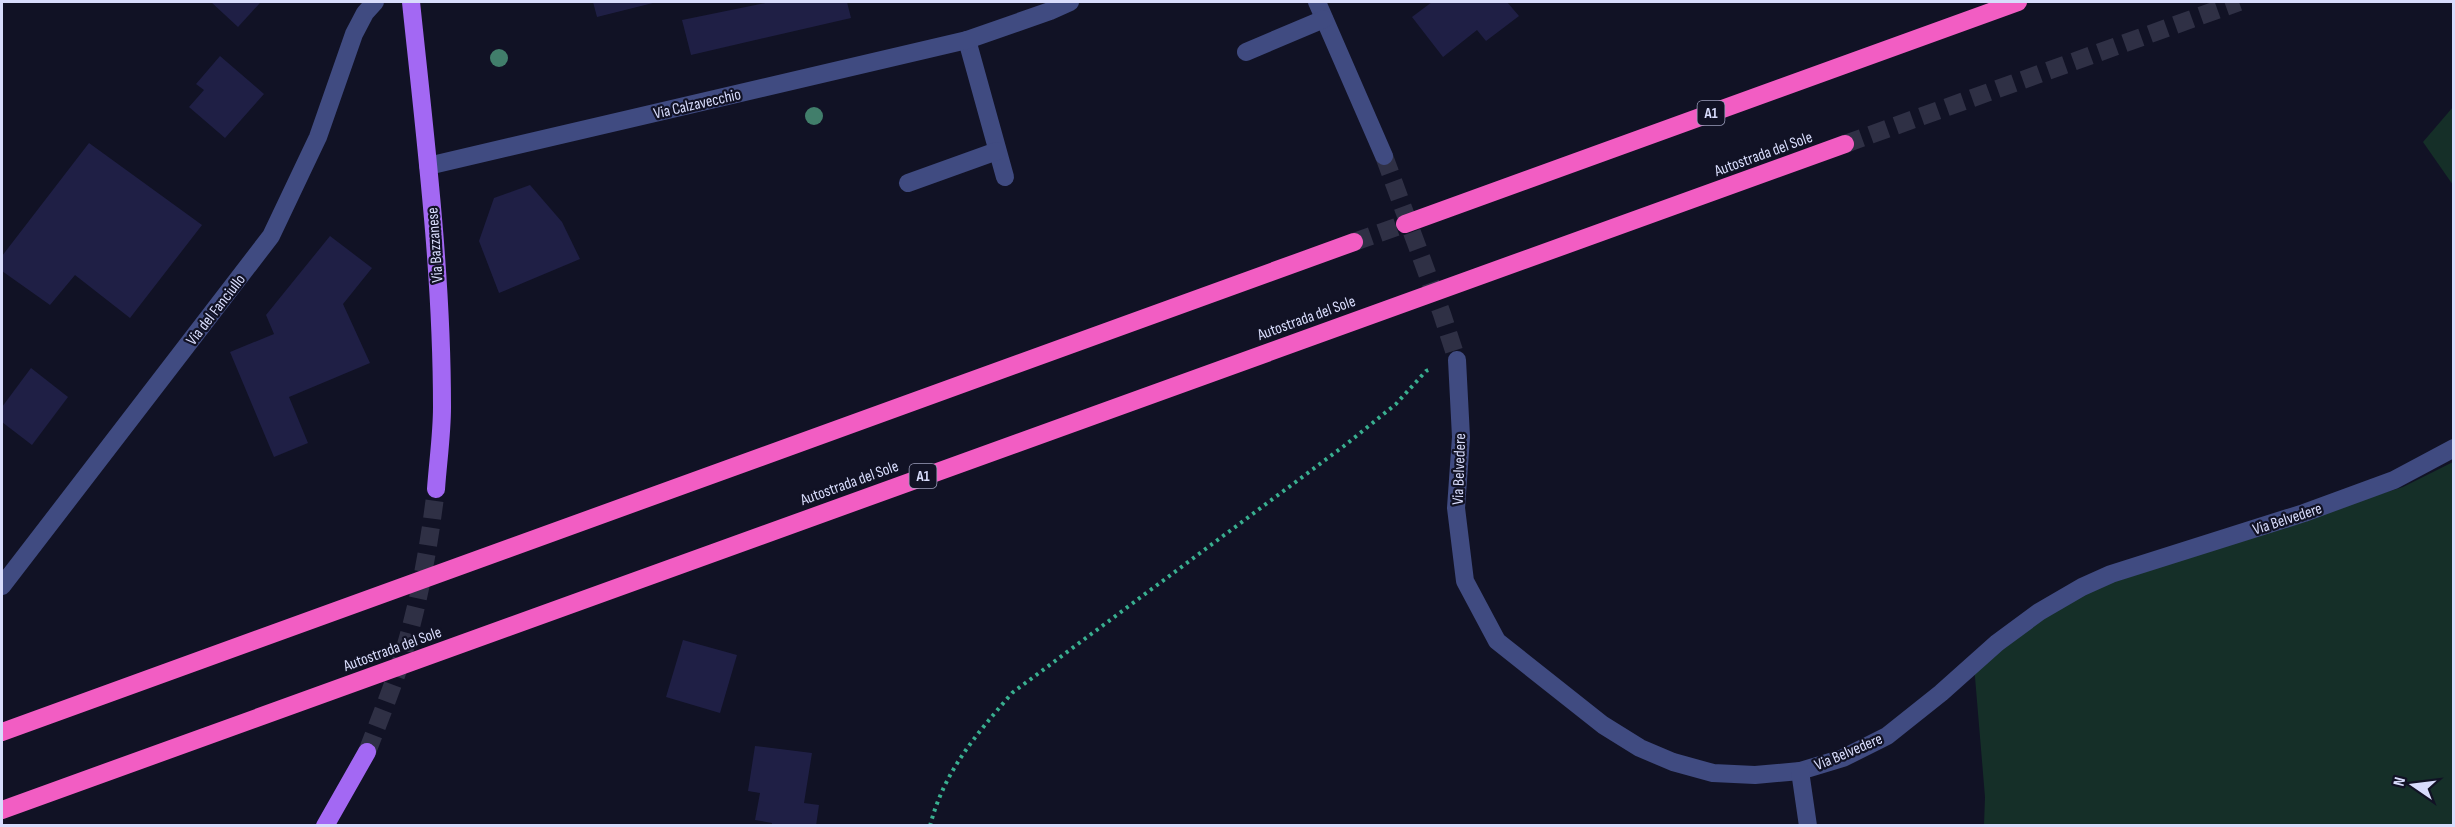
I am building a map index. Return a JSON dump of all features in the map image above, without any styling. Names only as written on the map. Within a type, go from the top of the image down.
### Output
[{"type":"highway","name":"A1","points":[[1404,224],[2018,2]]},
{"type":"highway","name":"Autostrada del Sole","points":[[2,810],[1845,144]]},
{"type":"highway","points":[[2,732],[1354,242]]},
{"type":"main road","name":"Via Bazzanese","points":[[411,2],[428,166],[441,352],[442,409],[436,489]]},
{"type":"main road","points":[[325,825],[367,752]]},
{"type":"street","name":"Via del Fanciullo","points":[[2,586],[271,236],[318,137],[354,34],[365,12],[375,2]]},
{"type":"street","name":"Via Calzavecchio","points":[[428,166],[967,40],[1070,2]]},
{"type":"street","points":[[1317,2],[1384,156]]},
{"type":"street","points":[[1246,52],[1324,19]]},
{"type":"street","points":[[967,40],[1005,177]]},
{"type":"street","points":[[909,183],[998,151]]},
{"type":"street","name":"Via Belvedere","points":[[1457,360],[1461,437],[1456,508],[1464,571],[1466,581],[1497,641],[1603,725],[1640,748],[1672,762],[1713,773],[1755,775],[1800,771],[1843,758],[1887,736],[1941,693],[1997,643],[2039,612],[2082,587],[2111,574],[2304,513],[2394,480],[2454,448]]},
{"type":"street","points":[[1800,771],[1808,825]]},
{"type":"path","points":[[930,825],[937,799],[969,743],[1012,693],[1344,446],[1396,404],[1426,370]]},
{"type":"green space","points":[[2453,107],[2453,185],[2423,142]]},
{"type":"green space","points":[[2453,462],[2453,825],[1984,825],[1985,797],[1974,665],[2078,588],[2403,487]]},
{"type":"building","points":[[211,2],[259,2],[260,3],[238,27]]},
{"type":"building","points":[[593,2],[657,2],[597,17]]},
{"type":"building","points":[[770,2],[847,2],[851,18],[691,55],[682,20]]},
{"type":"building","points":[[1432,2],[1507,2],[1519,16],[1486,41],[1477,30],[1443,57],[1412,17]]},
{"type":"building","points":[[220,56],[264,94],[225,138],[189,107],[204,90],[196,84]]},
{"type":"building","points":[[89,143],[202,225],[130,318],[75,275],[50,305],[2,271],[2,256]]},
{"type":"building","points":[[530,185],[562,222],[580,259],[499,293],[479,241],[494,198]]},
{"type":"building","points":[[330,236],[372,268],[343,304],[370,363],[289,397],[308,443],[274,457],[230,352],[274,334],[266,315]]},
{"type":"building","points":[[31,368],[68,397],[32,445],[2,422],[2,407]]},
{"type":"building","points":[[683,640],[737,655],[720,713],[666,697]]},
{"type":"building","points":[[755,746],[812,753],[804,803],[819,805],[816,826],[772,826],[772,823],[755,820],[760,793],[748,791]]},
{"type":"tunnel","points":[[1845,144],[2239,2]]},
{"type":"tunnel","points":[[1384,156],[1457,360]]},
{"type":"tunnel","points":[[1354,242],[1405,224]]},
{"type":"tunnel","points":[[367,752],[397,672],[413,619],[427,554],[436,489]]}]
